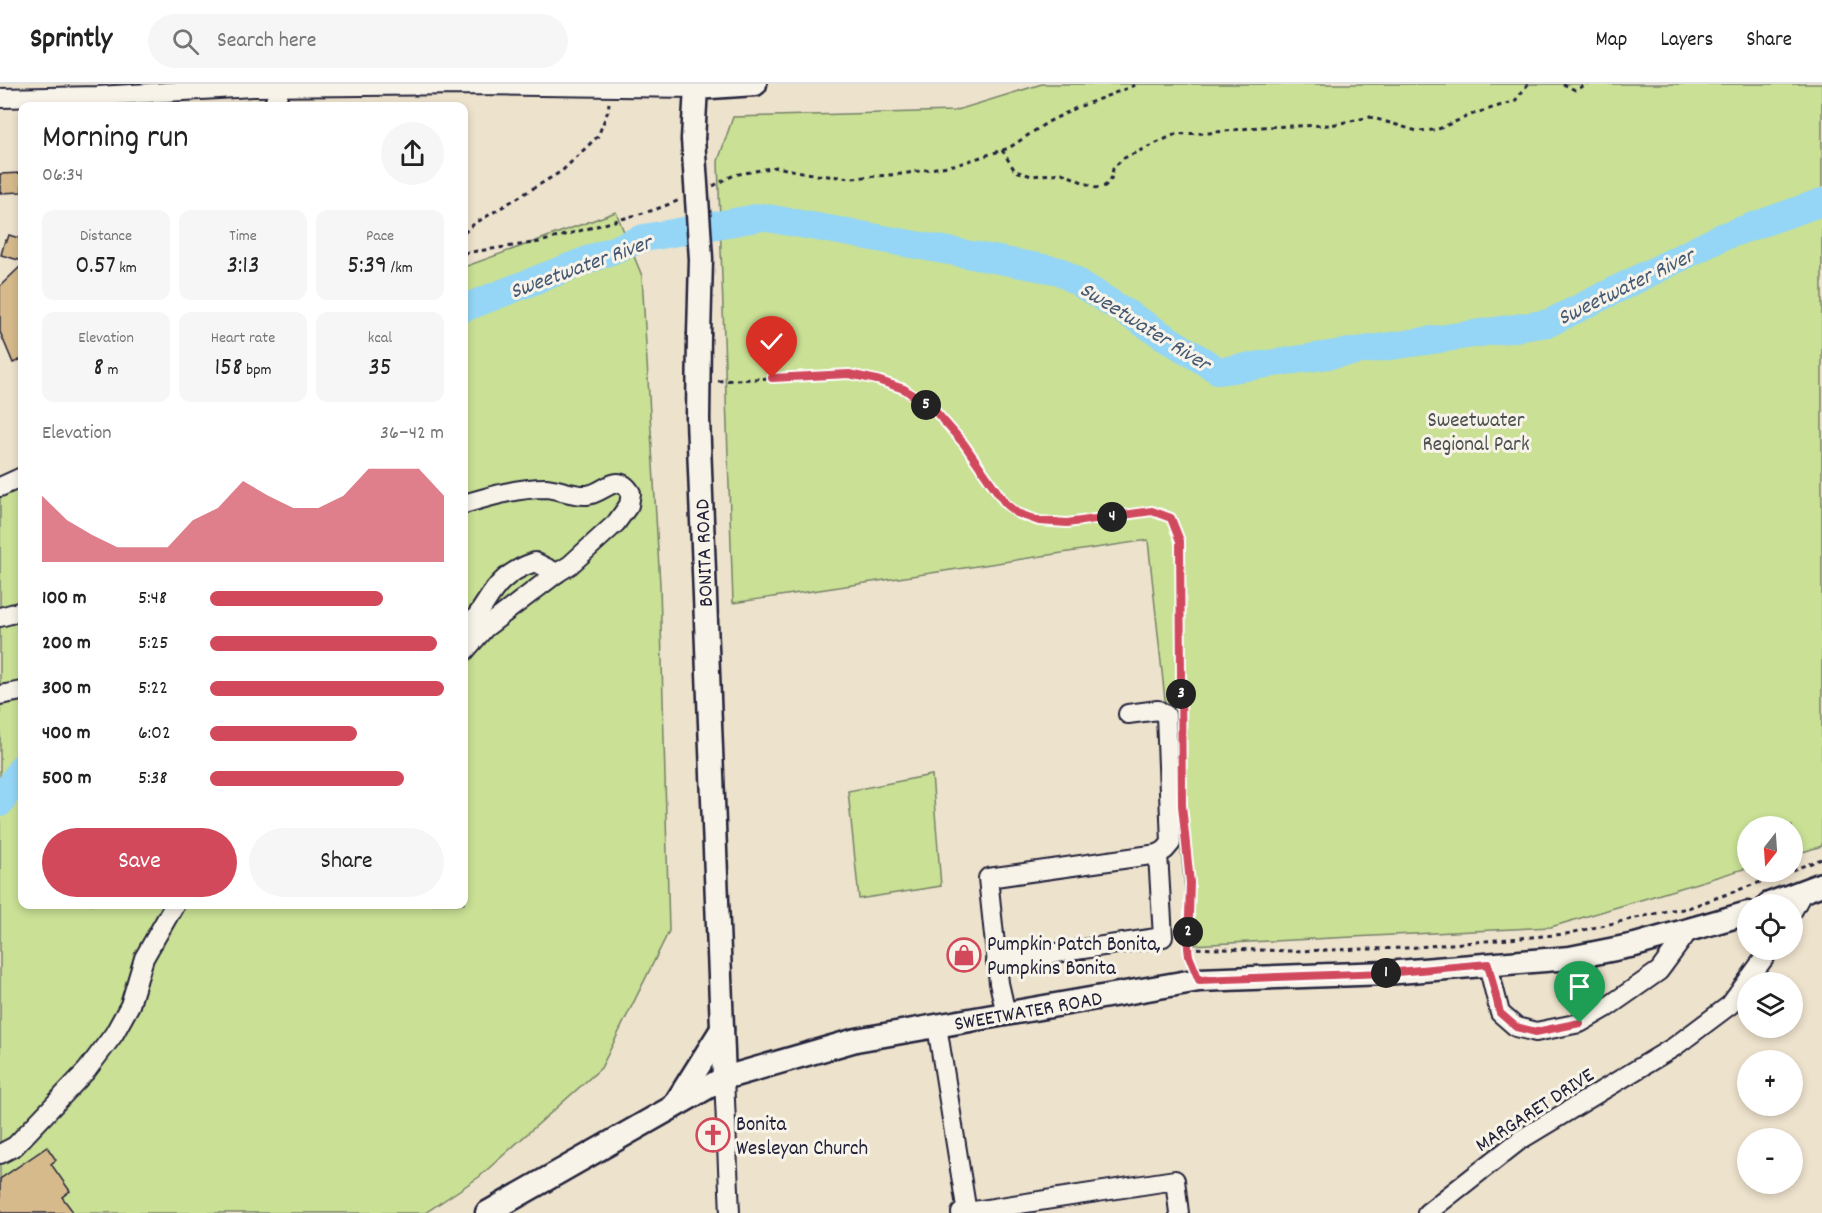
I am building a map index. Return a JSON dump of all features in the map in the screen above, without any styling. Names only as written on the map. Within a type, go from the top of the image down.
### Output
[{"type":"main road","points":[[696,88],[755,84]]},
{"type":"main road","name":"BONITA ROAD","points":[[696,88],[693,139],[701,259],[698,419],[724,1078]]},
{"type":"main road","points":[[1795,894],[1813,887]]},
{"type":"main road","name":"SWEETWATER ROAD","points":[[487,1213],[724,1078],[856,1040],[1199,980],[1386,973],[1570,957],[1635,945],[1737,916]]},
{"type":"main road","points":[[673,1108],[722,1029]]},
{"type":"street","points":[[0,98],[97,90],[281,87],[472,85],[696,88]]},
{"type":"street","points":[[275,102],[281,87]]},
{"type":"street","points":[[0,487],[18,479]]},
{"type":"street","points":[[468,503],[510,490],[547,488],[590,495],[615,482],[622,483],[631,493],[629,505],[616,522],[570,565],[485,628],[468,648]]},
{"type":"street","points":[[468,626],[501,581],[520,568],[535,562],[557,573]]},
{"type":"street","points":[[0,617],[18,612]]},
{"type":"street","points":[[2,695],[18,692]]},
{"type":"street","points":[[1006,1014],[996,962],[988,878],[1158,854],[1171,843],[1166,715],[1158,710],[1128,714]]},
{"type":"street","points":[[996,962],[1163,937],[1158,854]]},
{"type":"street","points":[[1803,899],[1813,887]]},
{"type":"street","points":[[0,1154],[15,1146],[105,1048],[130,1005],[144,958],[172,909]]},
{"type":"street","points":[[1488,964],[1500,1013],[1516,1027],[1536,1032],[1580,1023],[1606,1008],[1659,971],[1690,929]]},
{"type":"street","name":"MARGARET DRIVE","points":[[1427,1213],[1520,1140],[1674,1047],[1730,1005],[1763,960]]},
{"type":"street","points":[[937,1026],[967,1213]]},
{"type":"street","points":[[724,1078],[730,1213]]},
{"type":"street","points":[[961,1213],[1175,1180],[1179,1213]]},
{"type":"path","points":[[712,186],[734,175],[776,167],[816,175],[852,178],[902,174],[959,164],[1009,148],[1048,122],[1076,108],[1138,84]]},
{"type":"path","points":[[1002,150],[1015,171],[1032,176],[1062,173],[1096,188],[1105,186],[1111,179],[1113,169],[1122,159],[1176,134],[1209,133],[1258,127],[1331,125],[1370,117],[1417,131],[1436,130],[1473,114],[1515,101],[1528,84]]},
{"type":"path","points":[[1563,84],[1575,90],[1588,84]]},
{"type":"path","points":[[468,229],[562,171],[598,136],[608,111],[612,87]]},
{"type":"path","points":[[468,252],[540,242],[654,210],[686,198]]},
{"type":"path","points":[[716,381],[828,374],[849,374],[877,380],[904,389],[936,412],[964,444],[1005,503],[1017,513],[1039,521],[1067,523],[1152,511],[1171,518],[1180,541],[1181,713]]},
{"type":"path","points":[[1186,849],[1190,883],[1188,948],[1199,980]]},
{"type":"path","points":[[1803,866],[1822,859]]},
{"type":"path","points":[[1188,948],[1292,951],[1406,948],[1566,934],[1671,910],[1685,909],[1760,882]]},
{"type":"green space","name":"Sweetwater Regional Park","points":[[1042,84],[1822,84],[1822,846],[1803,852],[1803,816],[1737,816],[1737,871],[1551,927],[1191,945],[1148,540],[733,603],[718,161],[733,117],[954,111]]},
{"type":"green space","points":[[616,212],[642,276],[660,585],[669,931],[601,1068],[479,1177],[425,1213],[0,1213],[0,485],[18,478],[18,909],[468,909],[468,266]]},
{"type":"green space","points":[[932,775],[941,886],[859,899],[848,791]]},
{"type":"water","points":[[615,254],[618,262],[468,319],[468,312]]},
{"type":"building","points":[[18,173],[18,192],[0,193],[0,174]]},
{"type":"building","points":[[9,235],[18,238],[18,260],[1,255],[5,240],[7,241]]},
{"type":"building","points":[[18,269],[18,361],[13,363],[0,332],[0,286]]},
{"type":"building","points":[[47,1147],[56,1160],[51,1164],[70,1191],[62,1197],[74,1213],[3,1213],[0,1209],[0,1179]]},
{"type":"waterway","name":"Sweetwater River","points":[[468,306],[644,238],[762,217],[1060,271],[1219,371],[1549,323],[1722,237],[1822,202]]},
{"type":"waterway","name":"Sweetwater River","points":[[0,803],[18,774]]},
{"type":"place","name":"Pumpkin Patch Bonita, Pumpkins Bonita","points":[[964,955]]},
{"type":"place","name":"Bonita Wesleyan Church","points":[[713,1135]]},
{"type":"route","points":[[772,378],[849,374],[904,389],[936,412],[964,444],[1005,503],[1017,513],[1039,521],[1067,523],[1152,511],[1171,518],[1180,541],[1182,805],[1190,883],[1188,948],[1199,980],[1386,973],[1488,964],[1500,1013],[1516,1027],[1536,1032],[1580,1023]]}]
